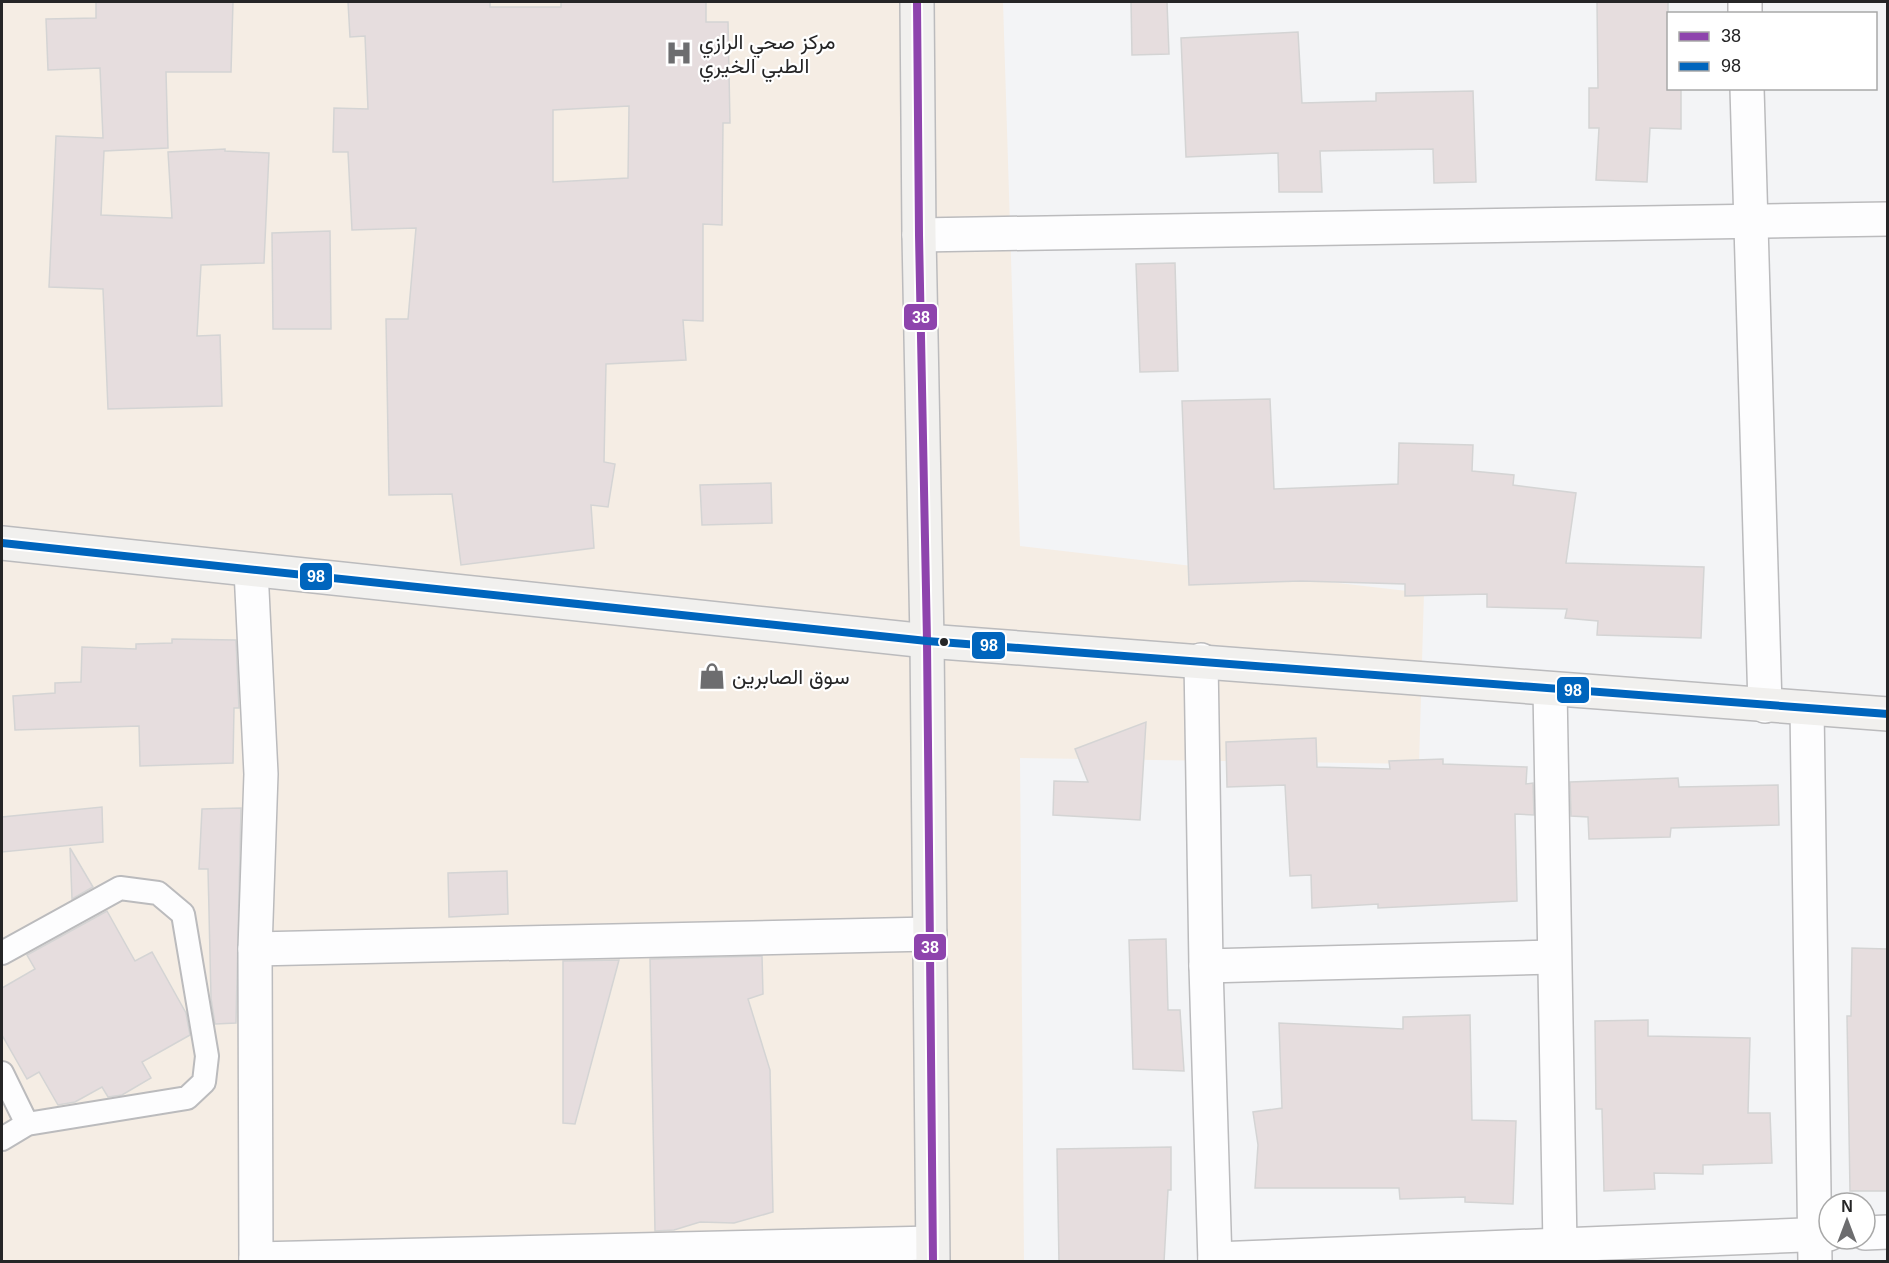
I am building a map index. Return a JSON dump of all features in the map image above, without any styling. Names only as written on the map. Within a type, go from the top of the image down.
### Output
[{"type":"street","points":[[251,570],[261,774],[255,949],[256,1260],[932,1252],[927,641],[917,2]]},
{"type":"street","points":[[1747,90],[1749,220],[1765,706]]},
{"type":"street","points":[[919,236],[1887,219]]},
{"type":"street","points":[[2,543],[927,641],[1202,660],[1887,714]]},
{"type":"street","points":[[1202,660],[1206,966],[1215,1260],[1560,1245],[1817,1243]]},
{"type":"street","points":[[1550,689],[1553,957],[1560,1245]]},
{"type":"street","points":[[1807,708],[1819,1191]]},
{"type":"street","points":[[255,949],[930,934]]},
{"type":"street","points":[[1206,966],[1553,957]]},
{"type":"lane","points":[[2,953],[120,888],[158,893],[183,914],[207,1056],[204,1082],[187,1098],[27,1124],[2,1139]]},
{"type":"lane","points":[[2,1073],[27,1124]]},
{"type":"shaded area","name":"سوق الصابرين","points":[[2,2],[1003,2],[1020,546],[1424,593],[1419,764],[1020,758],[1024,1261],[2,1262]]},
{"type":"building","points":[[96,2],[233,2],[231,72],[166,72],[168,148],[104,151],[101,215],[172,218],[168,152],[225,149],[225,151],[269,153],[264,263],[201,265],[197,336],[220,335],[222,406],[108,409],[103,289],[49,287],[56,136],[103,138],[100,68],[48,70],[46,19],[96,18]]},
{"type":"building","points":[[348,2],[490,2],[490,7],[561,7],[561,2],[706,2],[706,22],[728,22],[730,123],[723,123],[722,225],[703,224],[703,321],[683,320],[686,360],[606,364],[604,462],[615,464],[608,507],[591,505],[594,548],[461,565],[452,494],[389,495],[386,319],[408,319],[416,228],[352,230],[348,152],[333,152],[334,108],[368,109],[365,36],[350,37]],"holes":[[[629,106],[628,178],[553,182],[553,110]]]},
{"type":"building","points":[[1131,2],[1167,2],[1169,54],[1132,55]]},
{"type":"building","points":[[1597,2],[1668,2],[1667,90],[1681,90],[1681,129],[1650,128],[1647,182],[1596,180],[1599,128],[1589,128],[1589,88],[1598,88]]},
{"type":"building","points":[[1298,32],[1302,103],[1376,101],[1376,93],[1473,91],[1476,182],[1434,183],[1433,149],[1320,151],[1322,192],[1279,192],[1278,153],[1186,157],[1181,38]]},
{"type":"building","points":[[330,231],[331,329],[273,329],[272,233]]},
{"type":"building","points":[[1175,263],[1178,371],[1140,372],[1136,264]]},
{"type":"building","points":[[1270,399],[1274,489],[1398,484],[1399,443],[1473,445],[1472,471],[1514,475],[1513,485],[1576,493],[1566,563],[1704,567],[1701,638],[1597,635],[1598,621],[1565,618],[1567,609],[1487,607],[1487,594],[1405,596],[1405,584],[1301,581],[1189,585],[1182,401]]},
{"type":"building","points":[[771,483],[772,523],[702,525],[700,485]]},
{"type":"building","points":[[172,639],[236,640],[239,708],[234,708],[233,763],[140,766],[139,726],[15,730],[13,696],[55,693],[55,683],[81,682],[82,647],[136,649],[136,644],[172,643]]},
{"type":"building","points":[[1146,722],[1140,820],[1053,815],[1054,781],[1088,782],[1075,749]]},
{"type":"building","points":[[1316,738],[1317,767],[1390,769],[1389,761],[1443,759],[1443,764],[1527,767],[1526,784],[1533,783],[1534,815],[1515,814],[1517,901],[1378,908],[1378,904],[1312,908],[1311,875],[1290,876],[1285,785],[1227,787],[1226,742]]},
{"type":"building","points":[[1678,778],[1679,787],[1778,785],[1779,825],[1671,828],[1670,837],[1589,839],[1588,817],[1571,816],[1570,782]]},
{"type":"building","points":[[102,807],[103,842],[2,852],[2,817]]},
{"type":"building","points":[[241,808],[236,1023],[215,1024],[211,998],[208,869],[199,869],[202,809]]},
{"type":"building","points":[[70,848],[93,887],[72,899]]},
{"type":"building","points":[[507,871],[508,914],[449,917],[448,873]]},
{"type":"building","points":[[107,911],[135,961],[152,952],[186,1013],[190,1035],[142,1062],[151,1078],[122,1095],[108,1097],[102,1087],[75,1102],[58,1105],[39,1072],[27,1079],[2,1035],[2,988],[35,969],[27,955]]},
{"type":"building","points":[[1166,939],[1168,1010],[1180,1010],[1184,1071],[1133,1069],[1129,940]]},
{"type":"building","points":[[1852,948],[1887,949],[1887,1191],[1850,1191],[1847,1016],[1851,1016]]},
{"type":"building","points":[[762,956],[763,994],[748,999],[770,1070],[773,1212],[734,1223],[700,1222],[674,1230],[655,1231],[650,959]]},
{"type":"building","points":[[619,960],[575,1124],[563,1123],[563,961]]},
{"type":"building","points":[[1470,1015],[1472,1120],[1516,1121],[1513,1204],[1465,1202],[1465,1197],[1400,1199],[1399,1188],[1255,1188],[1258,1145],[1253,1112],[1282,1108],[1279,1023],[1403,1029],[1403,1017]]},
{"type":"building","points":[[1648,1020],[1648,1036],[1750,1038],[1748,1113],[1770,1113],[1772,1163],[1703,1165],[1703,1174],[1654,1173],[1655,1189],[1604,1191],[1602,1109],[1596,1109],[1595,1021]]},
{"type":"building","points":[[1171,1147],[1171,1190],[1168,1190],[1164,1262],[1059,1262],[1057,1149]]},
{"type":"transit line","name":"38","points":[[917,2],[927,641],[933,1262]]},
{"type":"transit line","name":"98","points":[[2,543],[927,641],[1888,714]]},
{"type":"place","name":"مركز صحي الرازي الطبي الخيري","points":[[679,53]]},
{"type":"place","name":"سوق الصابرين","points":[[712,676]]}]
